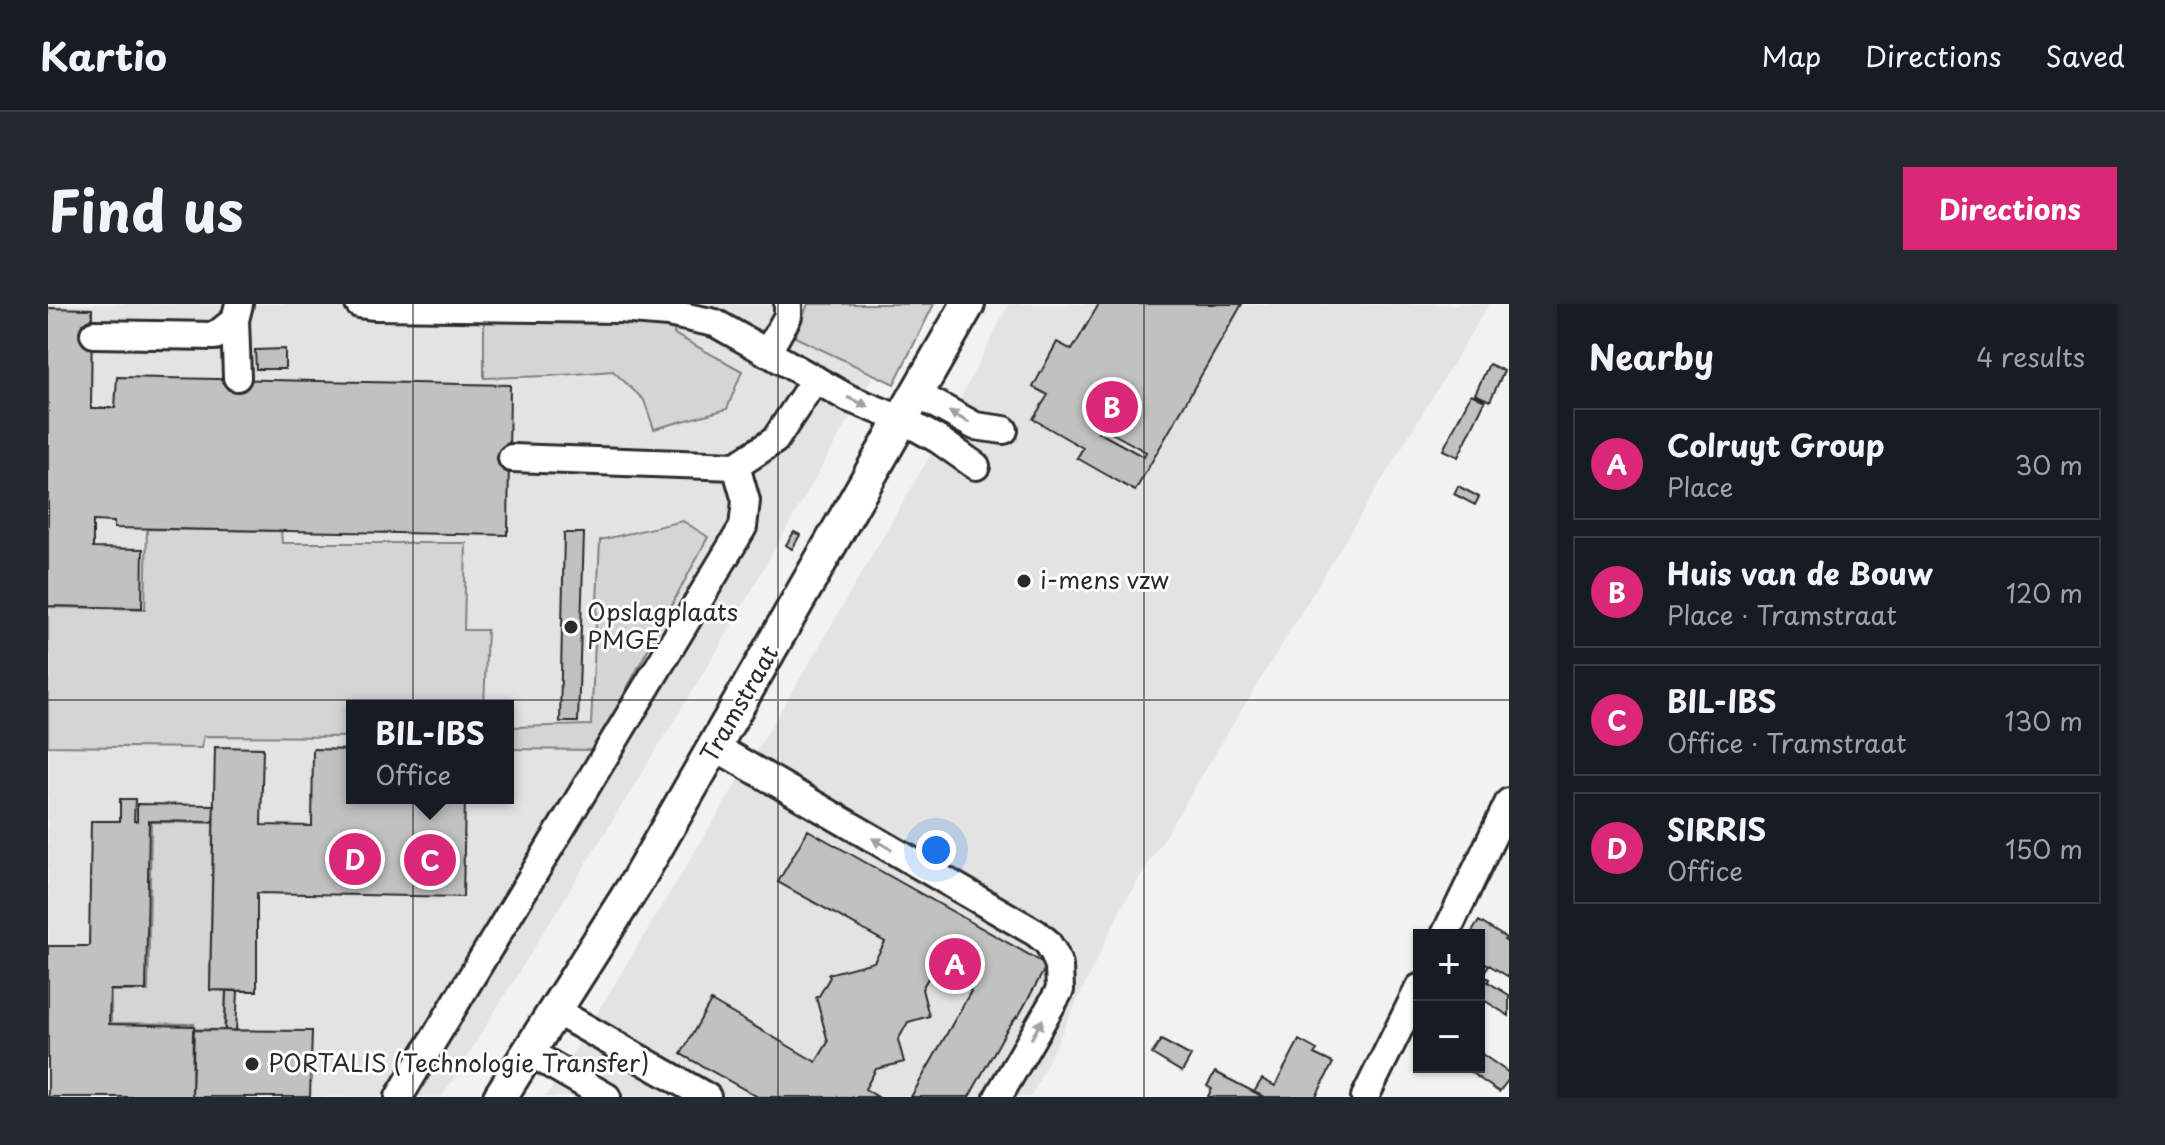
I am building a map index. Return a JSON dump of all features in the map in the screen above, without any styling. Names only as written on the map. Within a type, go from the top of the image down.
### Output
[{"type":"main road","name":"Tramstraat","points":[[500,1097],[636,883],[968,304]]},
{"type":"street","points":[[359,304],[715,314],[767,353],[848,398],[910,407],[975,426],[1004,430]]},
{"type":"street","points":[[767,353],[788,316],[788,304]]},
{"type":"street","points":[[94,334],[215,336],[237,312]]},
{"type":"street","points":[[237,312],[237,377]]},
{"type":"street","points":[[512,458],[736,466],[775,440],[815,379]]},
{"type":"street","points":[[910,407],[939,440],[976,466]]},
{"type":"street","points":[[399,1097],[743,527],[746,501],[736,466]]},
{"type":"street","points":[[715,747],[1047,942],[1059,966],[1060,990],[998,1097]]},
{"type":"street","points":[[1448,929],[1509,802]]},
{"type":"street","points":[[1365,1097],[1413,1000]]},
{"type":"street","points":[[556,1011],[707,1097]]},
{"type":"street","points":[[529,1052],[607,1097]]},
{"type":"shaded area","points":[[48,304],[914,304],[717,651],[442,1097],[48,1097]]},
{"type":"shaded area","points":[[484,304],[680,304],[674,334],[742,371],[727,409],[654,429],[644,400],[613,371],[484,378]]},
{"type":"shaded area","points":[[808,304],[934,304],[894,384],[795,337]]},
{"type":"shaded area","points":[[1009,304],[1489,304],[1123,905],[1031,1097],[546,1097],[806,669],[939,440]]},
{"type":"shaded area","points":[[683,521],[708,537],[594,750],[514,749],[514,727],[591,725],[600,540]]},
{"type":"shaded area","points":[[147,529],[281,531],[282,543],[466,543],[464,630],[487,630],[484,700],[346,700],[346,737],[204,736],[201,748],[48,746],[48,607],[145,609]]},
{"type":"shaded area","points":[[151,822],[213,823],[210,990],[226,991],[224,1030],[195,1029],[194,1024],[111,1023],[111,991],[148,991]]},
{"type":"building","points":[[1099,304],[1242,304],[1135,491],[1077,458],[1083,448],[1033,419],[1048,395],[1033,387],[1057,342],[1072,350]],"holes":[[[1101,427],[1146,452],[1144,457],[1098,432]]]},
{"type":"building","points":[[48,308],[92,309],[91,408],[115,408],[117,377],[510,385],[507,535],[114,528],[114,522],[93,521],[93,548],[143,549],[142,608],[48,606]]},
{"type":"building","points":[[285,349],[285,369],[256,369],[255,350]]},
{"type":"building","points":[[1489,364],[1504,371],[1490,401],[1475,394]]},
{"type":"building","points":[[1471,394],[1485,401],[1458,457],[1443,450]]},
{"type":"building","points":[[1458,486],[1479,497],[1475,505],[1454,494]]},
{"type":"building","points":[[794,532],[800,535],[792,549],[786,545]]},
{"type":"building","name":"Opslagplaats PMGE","points":[[564,533],[584,533],[578,722],[560,722]]},
{"type":"building","points":[[215,747],[263,748],[261,825],[312,826],[313,749],[346,750],[346,804],[465,804],[463,897],[257,893],[257,991],[210,990]]},
{"type":"building","points":[[120,799],[135,799],[134,821],[137,821],[137,804],[214,805],[213,822],[149,821],[146,990],[110,990],[109,1024],[194,1026],[192,1097],[48,1097],[48,946],[89,946],[91,821],[120,821]]},
{"type":"building","points":[[808,830],[1047,965],[969,1097],[911,1097],[971,991],[933,969],[922,989],[929,1016],[908,1022],[898,1040],[904,1062],[876,1069],[865,1089],[878,1097],[758,1097],[681,1054],[711,1001],[816,1062],[828,1042],[816,997],[830,977],[828,974],[874,962],[885,942],[778,882]]},
{"type":"building","points":[[1479,921],[1506,938],[1504,940],[1509,943],[1509,977],[1485,963],[1485,929],[1474,929]]},
{"type":"building","points":[[1485,977],[1509,995],[1509,1016],[1485,1001]]},
{"type":"building","points":[[226,991],[238,991],[236,1031],[225,1030]]},
{"type":"building","name":"PORTALIS (Technologie Transfer)","points":[[193,1030],[312,1031],[310,1097],[192,1097]]},
{"type":"building","points":[[1161,1040],[1191,1056],[1182,1072],[1152,1054]]},
{"type":"building","points":[[1299,1040],[1317,1050],[1314,1054],[1333,1063],[1316,1097],[1264,1097],[1254,1092],[1262,1079],[1275,1086]]},
{"type":"building","points":[[1485,1056],[1509,1073],[1509,1079],[1499,1092],[1472,1073],[1485,1073]]},
{"type":"building","points":[[1215,1072],[1264,1097],[1208,1096],[1212,1089],[1207,1086]]},
{"type":"place","name":"Huis van de Bouw","points":[[1112,407]]},
{"type":"place","name":"i-mens vzw","points":[[1024,581]]},
{"type":"place","name":"Opslagplaats PMGE","points":[[571,627]]},
{"type":"place","name":"SIRRIS","points":[[355,859]]},
{"type":"place","name":"BIL-IBS","points":[[430,860]]},
{"type":"place","name":"Colruyt Group","points":[[955,964]]},
{"type":"place","name":"PORTALIS (Technologie Transfer)","points":[[252,1064]]}]
